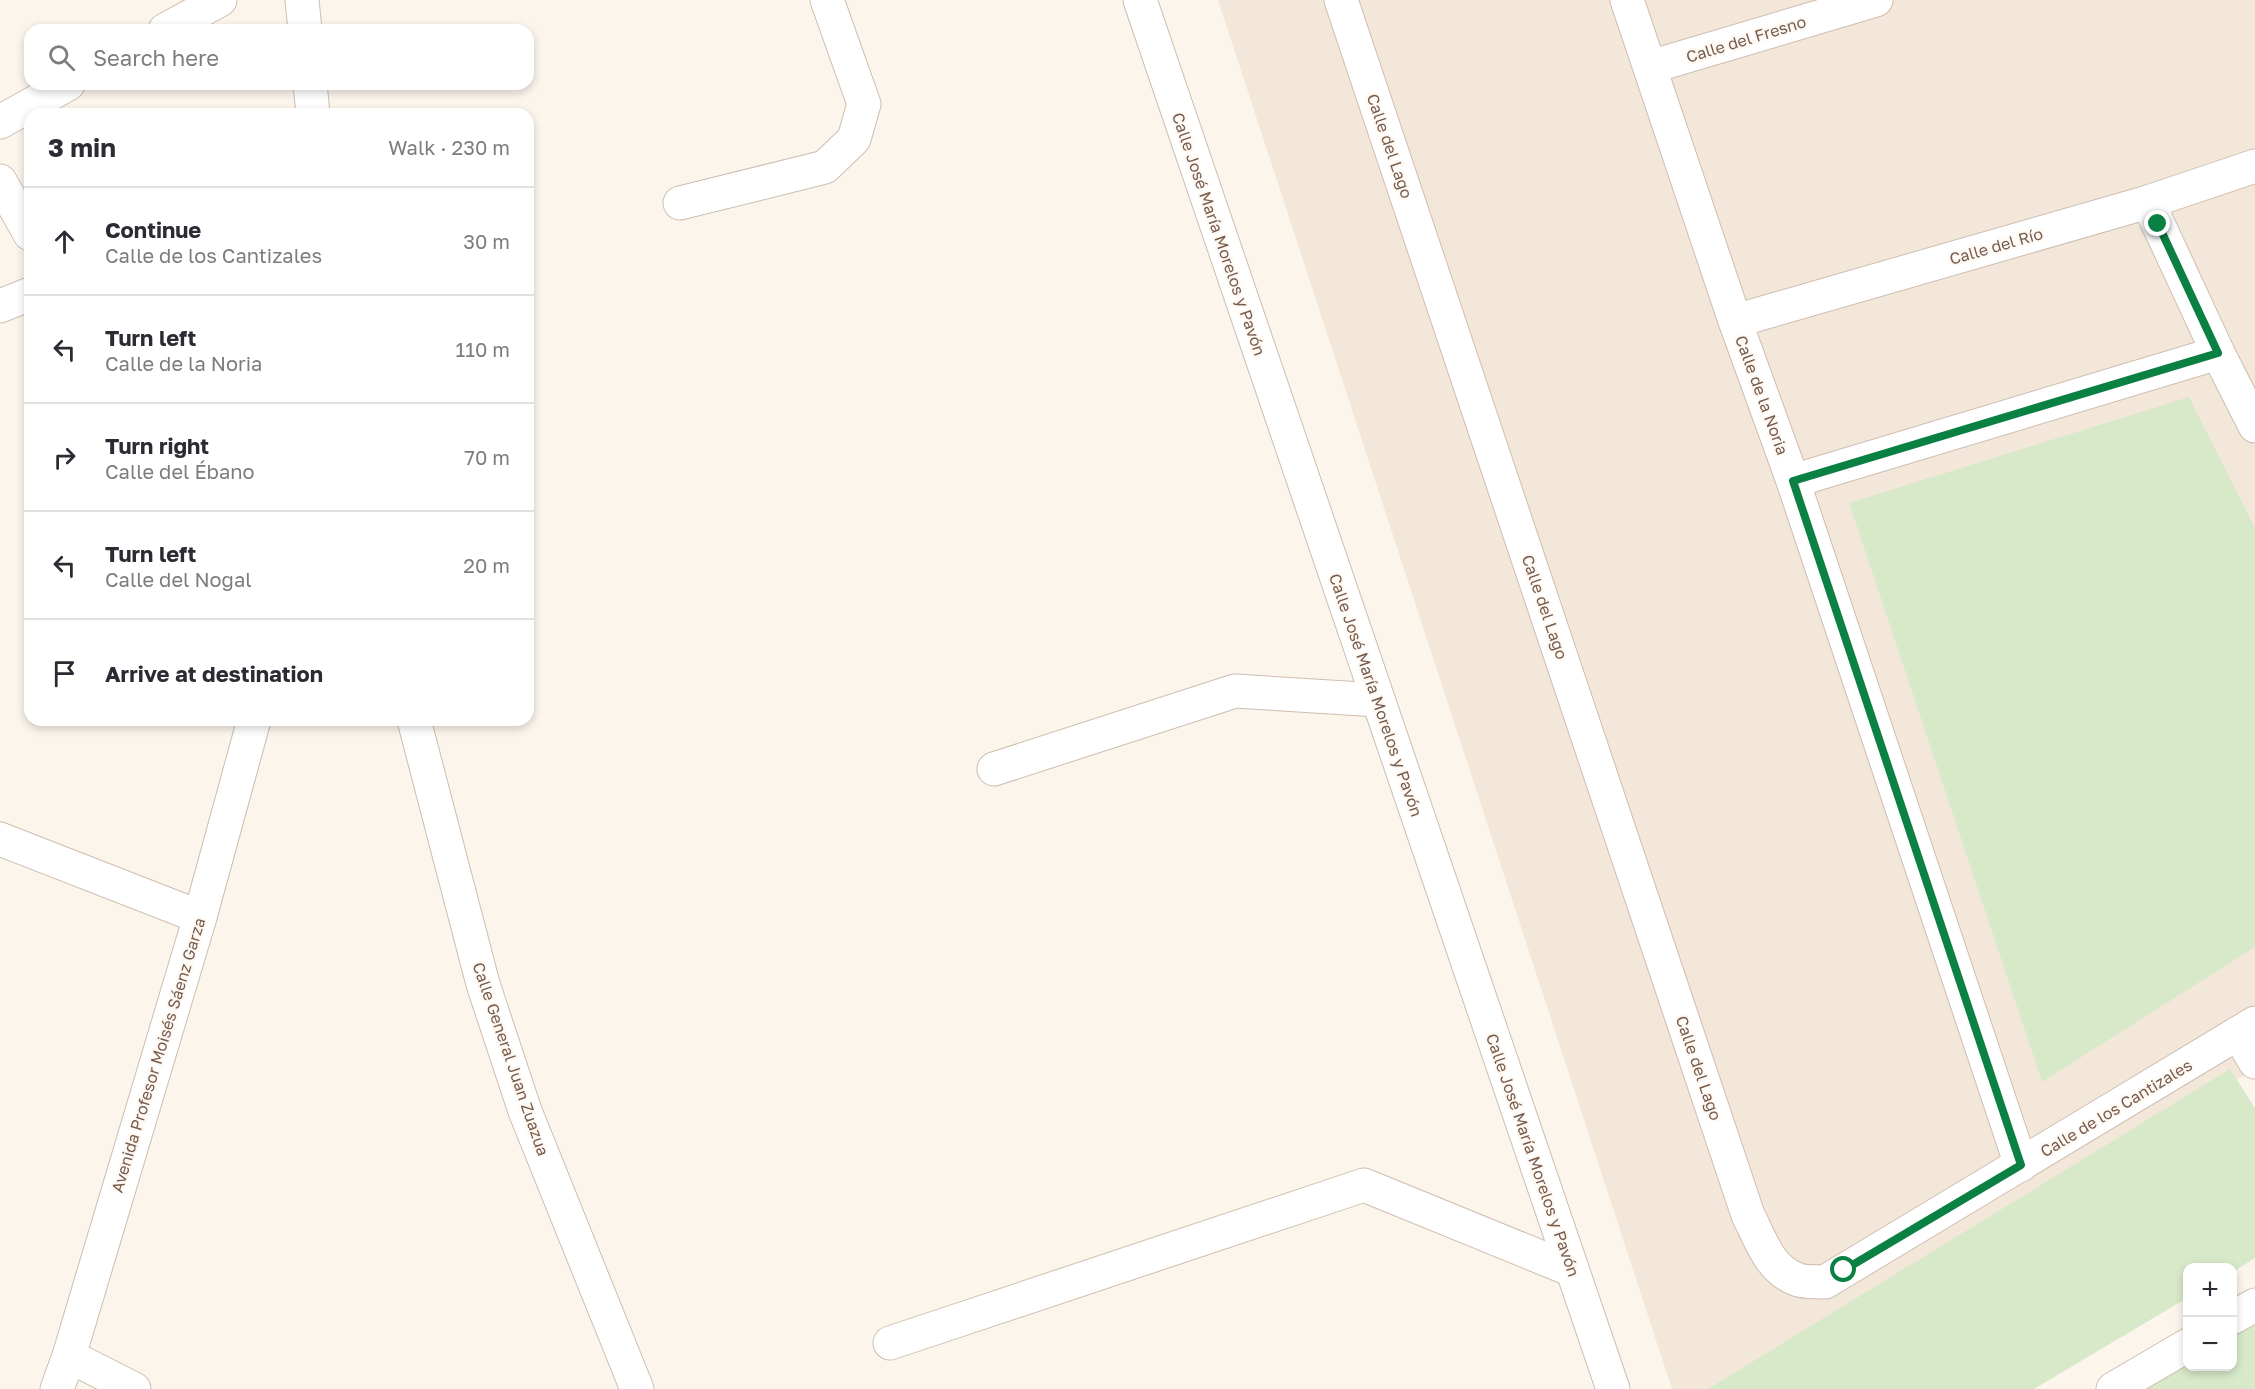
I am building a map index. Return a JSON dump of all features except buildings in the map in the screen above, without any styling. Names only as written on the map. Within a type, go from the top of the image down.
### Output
[{"type":"street","points":[[176,24],[220,0]]},
{"type":"street","points":[[303,0],[305,24]]},
{"type":"street","points":[[680,203],[825,167],[854,139],[864,104],[827,0]]},
{"type":"street","name":"Calle José María Morelos y Pavón","points":[[1140,0],[1613,1389]]},
{"type":"street","name":"Calle del Lago","points":[[1341,0],[1748,1215]]},
{"type":"street","name":"Calle de la Noria","points":[[1627,0],[1735,321],[1793,481],[2021,1165]]},
{"type":"street","name":"Calle del Fresno","points":[[1650,67],[1876,0]]},
{"type":"street","points":[[25,108],[57,90]]},
{"type":"street","points":[[310,90],[312,108]]},
{"type":"street","points":[[0,122],[24,109]]},
{"type":"street","name":"Calle del Río","points":[[1735,321],[2148,202],[2255,166]]},
{"type":"street","points":[[0,181],[24,223]]},
{"type":"street","points":[[2148,202],[2218,353],[2255,426]]},
{"type":"street","points":[[0,306],[24,296]]},
{"type":"street","points":[[1793,481],[2218,353]]},
{"type":"street","points":[[994,770],[1235,691],[1378,700]]},
{"type":"street","name":"Avenida Profesor Moisés Sáenz Garza","points":[[57,1389],[69,1356],[200,917],[252,726]]},
{"type":"street","name":"Calle General Juan Zuazua","points":[[416,726],[483,984],[525,1112],[637,1389]]},
{"type":"street","points":[[0,839],[200,917]]},
{"type":"street","points":[[2246,1028],[2255,1062]]},
{"type":"street","name":"Calle de los Cantizales","points":[[1748,1215],[1767,1253],[1781,1272],[1798,1281],[1825,1282],[2246,1028]]},
{"type":"street","points":[[890,1343],[1364,1185],[1572,1270]]},
{"type":"street","points":[[2234,1317],[2255,1305]]},
{"type":"street","points":[[2113,1389],[2183,1347]]},
{"type":"street","points":[[69,1356],[134,1389]]},
{"type":"shaded area","points":[[1218,0],[2255,0],[2255,1069],[1710,1389],[1672,1389]]},
{"type":"green space","points":[[2189,397],[2255,528],[2255,947],[2042,1082],[1849,503]]},
{"type":"green space","points":[[2230,1069],[2255,1108],[2255,1258],[2237,1269],[2237,1263],[2183,1263],[2183,1300],[2034,1389],[1708,1389]]},
{"type":"green space","points":[[2255,1318],[2255,1389],[2131,1389],[2183,1359],[2183,1371],[2237,1371],[2237,1329]]},
{"type":"route","points":[[1844,1270],[2021,1165],[1793,481],[2218,353],[2158,224]]}]
